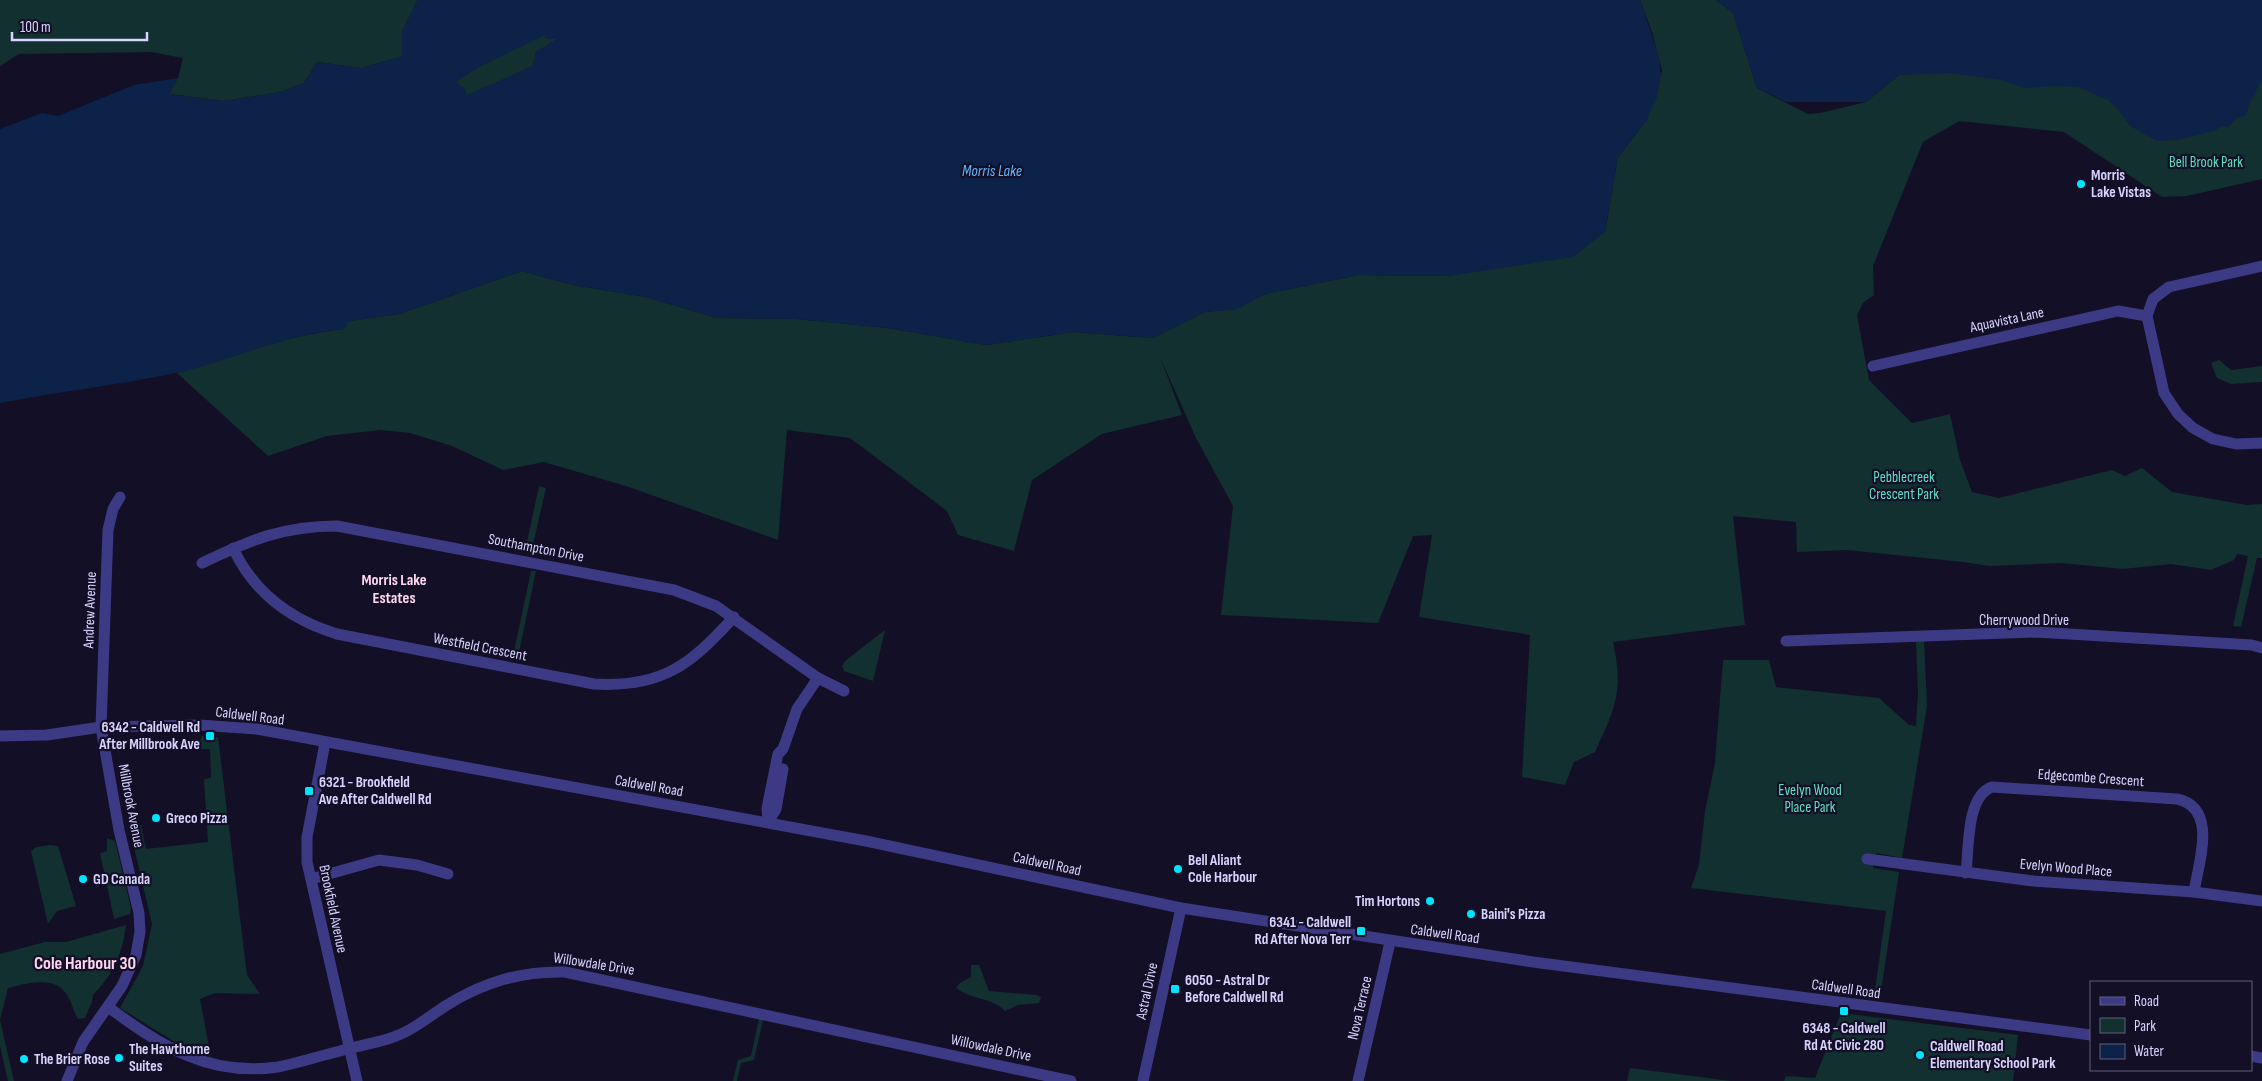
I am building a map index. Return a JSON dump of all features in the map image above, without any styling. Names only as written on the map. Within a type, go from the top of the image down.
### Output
[{"type":"street","points":[[2262,266],[2169,287],[2154,299],[2147,316],[2164,393],[2178,414],[2193,428],[2213,439],[2236,444],[2262,443]]},
{"type":"street","name":"Aquavista Lane","points":[[1873,366],[2118,311],[2147,316]]},
{"type":"street","name":"Andrew Avenue","points":[[101,727],[108,530],[113,509],[120,497]]},
{"type":"street","name":"Southampton Drive","points":[[202,563],[264,535],[298,528],[338,526],[357,528],[674,590],[716,606],[818,678],[844,690]]},
{"type":"street","name":"Westfield Crescent","points":[[234,548],[250,575],[273,602],[292,616],[318,628],[337,634],[594,684],[628,685],[670,672],[702,651],[734,618]]},
{"type":"street","name":"Cherrywood Drive","points":[[1786,641],[2036,632],[2252,645],[2262,648]]},
{"type":"street","points":[[768,822],[776,809],[785,755],[783,749],[798,709],[818,678]]},
{"type":"street","name":"Caldwell Road","points":[[0,736],[47,735],[101,727],[199,725],[238,727],[768,822],[1181,908],[1390,942],[1876,1009],[2090,1035]]},
{"type":"street","name":"Millbrook Avenue","points":[[67,1081],[78,1052],[91,1029],[122,986],[133,964],[140,932],[138,913],[119,830],[101,727]]},
{"type":"street","name":"Brookfield Avenue","points":[[325,743],[308,836],[307,862],[357,1081]]},
{"type":"street","name":"Edgecombe Crescent","points":[[1966,873],[1974,806],[1979,796],[1987,788],[2000,786],[2177,799],[2188,803],[2196,810],[2203,826],[2194,892]]},
{"type":"street","name":"Evelyn Wood Place","points":[[1868,859],[2033,881],[2194,892],[2262,901]]},
{"type":"street","points":[[311,880],[378,860],[417,865],[448,874]]},
{"type":"street","name":"Astral Drive","points":[[1143,1081],[1181,908]]},
{"type":"street","name":"Nova Terrace","points":[[1358,1081],[1390,942]]},
{"type":"street","name":"Willowdale Drive","points":[[108,1006],[168,1047],[208,1064],[248,1069],[277,1067],[395,1037],[467,994],[496,980],[519,974],[557,972],[596,977],[1071,1081]]},
{"type":"street","points":[[1014,1081],[1017,1069]]},
{"type":"green space","points":[[0,0],[418,0],[402,32],[403,56],[361,68],[317,62],[304,83],[281,92],[223,101],[169,94],[178,78],[183,58],[151,52],[19,54],[0,66]]},
{"type":"green space","points":[[1640,0],[1716,0],[1733,13],[1757,88],[1808,114],[1866,102],[1899,75],[1947,70],[2262,69],[2262,179],[2187,196],[2162,197],[2064,132],[1959,121],[1923,142],[1873,266],[1874,295],[1863,303],[1857,315],[1869,380],[1912,423],[1950,414],[1960,460],[1972,492],[1999,498],[2112,470],[2125,476],[2142,468],[2172,492],[2247,505],[2262,504],[2262,558],[2257,558],[2241,627],[2233,626],[2248,556],[2237,554],[2234,560],[2211,570],[2171,564],[2123,569],[2061,563],[1989,566],[1847,550],[1797,552],[1796,522],[1733,516],[1745,625],[1613,642],[1618,674],[1616,699],[1608,723],[1595,752],[1574,762],[1565,785],[1522,777],[1530,635],[1419,617],[1432,535],[1413,536],[1378,623],[1221,615],[1233,506],[1196,438],[1160,357],[1182,415],[1102,434],[1032,480],[1014,551],[958,535],[947,511],[850,438],[787,430],[778,540],[629,487],[544,462],[503,470],[452,446],[410,433],[381,430],[327,436],[268,456],[177,373],[280,341],[344,329],[349,321],[399,314],[522,271],[573,285],[646,297],[717,318],[797,319],[888,328],[986,345],[1074,332],[1152,338],[1205,312],[1236,309],[1265,294],[1358,275],[1449,276],[1605,232],[1618,157],[1646,121],[1662,71],[1652,32]]},
{"type":"green space","points":[[544,35],[558,39],[536,52],[533,66],[467,96],[456,81],[482,65]]},
{"type":"green space","points":[[2219,360],[2231,370],[2262,366],[2262,382],[2231,384],[2217,378],[2211,363]]},
{"type":"green space","points":[[539,486],[546,488],[531,553],[525,551]]},
{"type":"green space","points":[[531,571],[536,571],[518,657],[513,656]]},
{"type":"green space","points":[[885,630],[873,681],[844,671],[842,666],[845,661]]},
{"type":"green space","name":"Evelyn Wood Place Park","points":[[1924,640],[1927,706],[1902,858],[1876,853],[1873,868],[1899,872],[1881,991],[1875,990],[1886,911],[1691,888],[1699,865],[1705,811],[1715,763],[1723,660],[1769,660],[1776,687],[1879,698],[1909,725],[1916,726],[1918,694],[1916,641]]},
{"type":"green space","points":[[201,736],[218,737],[247,975],[260,994],[215,993],[200,999],[211,1057],[183,1047],[120,1008],[143,966],[152,924],[129,826],[141,825],[146,849],[208,842],[204,779],[211,778],[210,749],[200,749]]},
{"type":"green space","points":[[107,838],[115,841],[131,908],[130,914],[114,919],[100,853],[107,851]]},
{"type":"green space","points":[[58,846],[76,906],[57,911],[48,924],[31,851],[36,847]]},
{"type":"green space","points":[[126,925],[116,963],[93,995],[85,1018],[78,1019],[68,997],[59,986],[37,982],[8,988],[0,1020],[0,954],[45,942],[66,942]]},
{"type":"green space","points":[[971,965],[979,965],[989,991],[1037,995],[1041,997],[1039,1003],[1018,1005],[1005,1011],[994,1003],[962,992],[956,988],[960,983],[971,977]]},
{"type":"green space","name":"Caldwell Road Elementary School Park","points":[[1841,1013],[2018,1035],[2013,1081],[1784,1081],[1786,1076],[1815,1078]]},
{"type":"green space","points":[[759,1019],[763,1020],[754,1060],[741,1063],[737,1081],[733,1081],[738,1060],[751,1056]]},
{"type":"green space","points":[[0,1020],[14,1081],[8,1081],[0,1046]]},
{"type":"green space","points":[[1630,1068],[1731,1081],[1627,1081]]},
{"type":"water","name":"Morris Lake","points":[[418,0],[1640,0],[1658,53],[1661,75],[1657,97],[1646,121],[1618,157],[1605,232],[1573,257],[1449,276],[1358,275],[1265,294],[1237,309],[1205,312],[1152,338],[1074,332],[986,345],[888,328],[797,319],[717,318],[646,297],[573,285],[522,271],[399,314],[350,321],[344,329],[301,336],[197,368],[0,403],[0,129],[42,113],[58,116],[134,85],[178,78],[169,94],[223,101],[281,92],[304,83],[317,62],[361,68],[402,56],[402,32]],"holes":[[[544,36],[547,39],[557,39],[536,52],[533,66],[467,95],[464,87],[458,85],[457,81],[482,65]]]},
{"type":"water","points":[[1716,0],[2262,0],[2262,79],[2248,107],[2247,115],[2237,118],[2228,127],[2222,126],[2214,131],[2177,140],[2157,141],[2130,126],[2117,108],[2108,100],[2078,87],[2024,88],[2002,80],[1948,73],[1899,75],[1866,102],[1786,102],[1757,88],[1733,13]]},
{"type":"place","name":"Morris Lake Vistas","points":[[2081,184]]},
{"type":"place","name":"6342 - Caldwell Rd After Millbrook Ave","points":[[210,736]]},
{"type":"place","name":"6321 - Brookfield Ave After Caldwell Rd","points":[[309,791]]},
{"type":"place","name":"Greco Pizza","points":[[156,818]]},
{"type":"place","name":"Bell Aliant Cole Harbour","points":[[1178,869]]},
{"type":"place","name":"GD Canada","points":[[83,879]]},
{"type":"place","name":"Tim Hortons","points":[[1430,901]]},
{"type":"place","name":"Baini's Pizza","points":[[1471,914]]},
{"type":"place","name":"6341 - Caldwell Rd After Nova Terr","points":[[1361,931]]},
{"type":"place","name":"6050 - Astral Dr Before Caldwell Rd","points":[[1175,989]]},
{"type":"place","name":"6348 - Caldwell Rd At Civic 280","points":[[1844,1011]]},
{"type":"place","name":"Caldwell Road Elementary School Park","points":[[1920,1055]]},
{"type":"place","name":"The Hawthorne Suites","points":[[119,1058]]},
{"type":"place","name":"The Brier Rose","points":[[24,1059]]},
{"type":"district","name":"Morris Lake Estates","points":[[394,589]]},
{"type":"district","name":"Cole Harbour 30","points":[[85,963]]},
{"type":"park label","name":"Bell Brook Park","points":[[2206,162]]},
{"type":"park label","name":"Pebblecreek Crescent Park","points":[[1904,486]]}]
